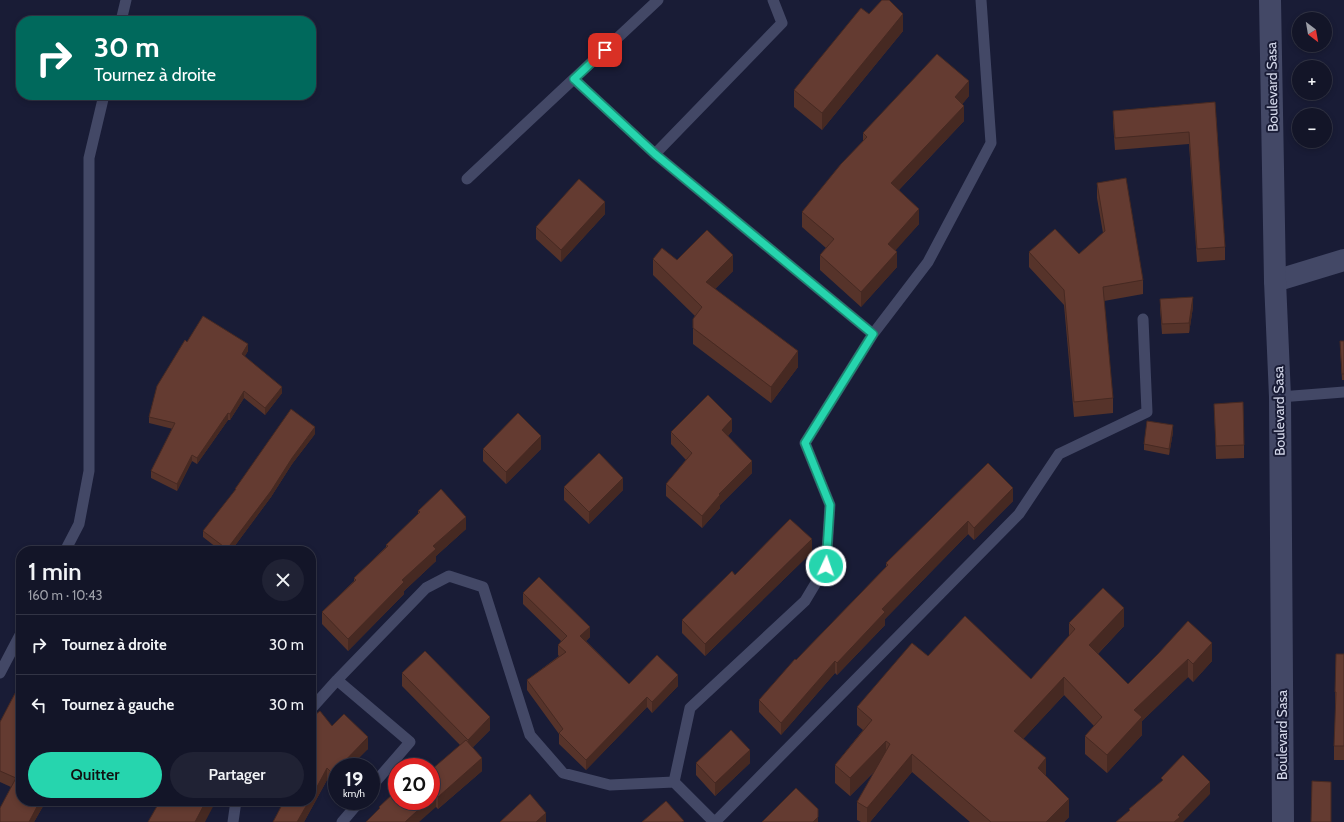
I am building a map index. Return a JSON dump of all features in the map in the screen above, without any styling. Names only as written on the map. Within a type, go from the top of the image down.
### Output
[{"type":"street","name":"Boulevard Sasa","points":[[1270,0],[1275,281],[1280,397],[1283,822]]},
{"type":"street","points":[[1275,281],[1344,260]]},
{"type":"lane","points":[[122,16],[126,0]]},
{"type":"lane","points":[[467,179],[658,0]]},
{"type":"lane","points":[[655,154],[782,23],[773,0]]},
{"type":"lane","points":[[674,782],[690,708],[804,601],[826,566],[830,505],[805,443],[873,334],[928,262],[991,142],[981,0]]},
{"type":"lane","points":[[574,79],[655,154],[873,334]]},
{"type":"lane","points":[[68,546],[80,524],[89,471],[89,158],[103,100]]},
{"type":"lane","points":[[316,703],[426,588],[449,576],[483,587],[530,735],[563,774],[610,785],[674,782],[714,822],[1019,514],[1059,454],[1147,412],[1143,320]]},
{"type":"lane","points":[[1280,397],[1344,392]]},
{"type":"lane","points":[[0,673],[16,643]]},
{"type":"lane","points":[[337,680],[410,742],[380,777]]},
{"type":"lane","points":[[233,822],[235,806]]},
{"type":"lane","points":[[342,822],[352,810]]},
{"type":"building","points":[[882,0],[889,0],[903,14],[822,113],[794,90],[861,8],[869,14]]},
{"type":"building","points":[[937,54],[969,81],[955,97],[964,106],[891,183],[919,209],[888,244],[897,252],[861,292],[820,255],[834,239],[802,212],[841,164],[867,137],[863,133]]},
{"type":"building","points":[[1215,102],[1225,247],[1197,249],[1189,132],[1115,138],[1113,111]]},
{"type":"building","points":[[1126,178],[1143,280],[1103,287],[1113,398],[1074,402],[1064,290],[1029,252],[1055,229],[1079,254],[1105,231],[1097,183]]},
{"type":"building","points":[[579,179],[605,202],[561,250],[536,227]]},
{"type":"building","points":[[707,230],[733,255],[706,282],[798,351],[771,387],[693,328],[693,319],[702,307],[653,259],[662,248],[677,260]]},
{"type":"building","points":[[1193,297],[1189,323],[1162,324],[1160,299]]},
{"type":"building","points":[[203,316],[248,344],[242,354],[282,387],[265,408],[244,391],[230,414],[228,413],[197,458],[192,455],[177,484],[151,471],[175,423],[149,417],[157,386],[185,340],[187,342]]},
{"type":"building","points":[[1340,341],[1344,341],[1344,374],[1342,374]]},
{"type":"building","points":[[708,395],[732,419],[722,430],[752,461],[719,494],[720,495],[702,516],[666,484],[692,453],[671,432]]},
{"type":"building","points":[[1243,402],[1244,445],[1216,446],[1214,404]]},
{"type":"building","points":[[291,409],[315,427],[292,458],[271,491],[229,546],[223,546],[203,531],[235,489]]},
{"type":"building","points":[[518,413],[541,436],[506,472],[483,449]]},
{"type":"building","points":[[1147,421],[1173,425],[1169,449],[1144,444]]},
{"type":"building","points":[[599,453],[623,478],[589,512],[564,487]]},
{"type":"building","points":[[988,463],[1013,488],[974,528],[968,521],[882,609],[885,612],[837,663],[835,661],[781,723],[759,700],[795,659],[796,660],[888,565],[886,563]]},
{"type":"building","points":[[441,489],[466,517],[433,546],[436,549],[402,580],[404,582],[348,639],[322,612],[356,580],[354,578],[388,546],[386,545]]},
{"type":"building","points":[[790,519],[812,539],[705,644],[682,620],[732,571],[735,575]]},
{"type":"building","points":[[539,577],[590,627],[580,636],[629,684],[657,655],[678,675],[652,702],[647,697],[586,760],[559,733],[563,729],[527,680],[566,652],[558,645],[567,636],[523,593]]},
{"type":"building","points":[[1103,588],[1124,608],[1089,645],[1128,684],[1188,621],[1212,643],[1193,664],[1188,659],[1134,710],[1142,717],[1107,755],[1085,736],[1102,717],[1064,677],[1014,731],[1046,758],[1038,768],[1069,799],[1046,822],[991,822],[912,754],[867,808],[857,802],[890,744],[886,741],[850,778],[835,765],[872,720],[857,707],[912,643],[928,656],[965,616],[1031,679],[1075,629],[1069,623]]},
{"type":"building","points":[[425,651],[490,717],[468,740],[402,673]]},
{"type":"building","points":[[1336,654],[1344,654],[1344,746],[1334,746]]},
{"type":"building","points":[[16,692],[16,778],[0,771],[0,722]]},
{"type":"building","points":[[320,711],[332,726],[344,714],[368,737],[348,758],[328,758],[328,769],[327,768],[316,789],[316,714]]},
{"type":"building","points":[[731,730],[750,750],[715,783],[696,763]]},
{"type":"building","points":[[466,740],[482,758],[440,795],[440,762]]},
{"type":"building","points":[[1183,755],[1210,782],[1178,815],[1180,817],[1174,822],[1116,822],[1163,780],[1161,778]]},
{"type":"building","points":[[16,778],[16,806],[37,806],[29,822],[0,822],[0,808]]},
{"type":"building","points":[[1312,781],[1331,782],[1331,822],[1311,822]]},
{"type":"building","points":[[796,788],[818,809],[818,817],[813,822],[762,822]]},
{"type":"building","points":[[530,794],[546,813],[536,822],[500,822]]},
{"type":"building","points":[[388,798],[388,810],[418,810],[405,822],[366,822],[378,810],[380,810],[380,806]]},
{"type":"building","points":[[666,801],[684,821],[642,822]]},
{"type":"building","points":[[157,806],[203,806],[195,822],[148,822]]},
{"type":"building","points":[[281,806],[306,806],[297,822],[273,822]]},
{"type":"route","points":[[605,50],[574,79],[655,154],[873,334],[805,443],[830,505],[826,566]]}]
